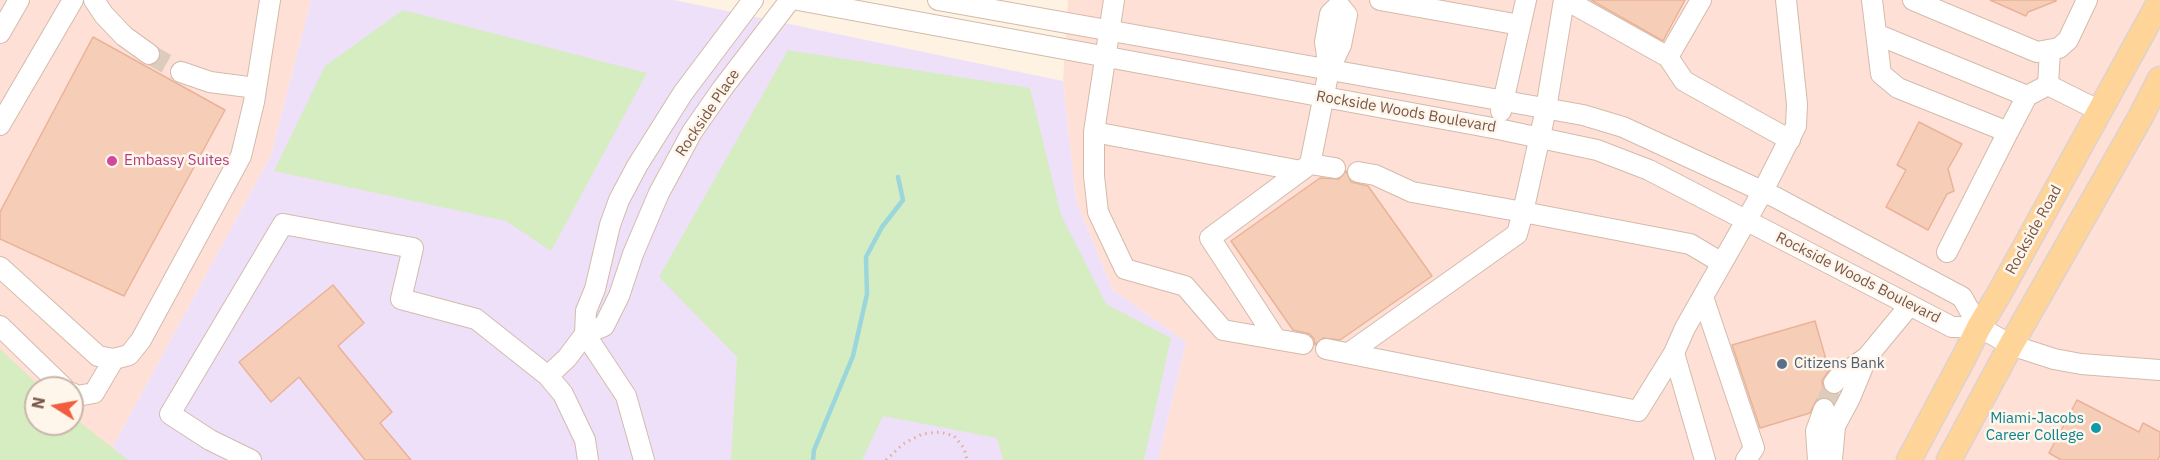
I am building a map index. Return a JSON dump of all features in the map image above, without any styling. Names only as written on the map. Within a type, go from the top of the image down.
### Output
[{"type":"main road","name":"Rockside Road","points":[[1909,460],[1964,359],[1978,327],[1999,294],[2160,1]]},
{"type":"main road","points":[[1949,460],[2160,79]]},
{"type":"street","points":[[0,33],[20,0]]},
{"type":"street","points":[[0,124],[73,0]]},
{"type":"street","points":[[94,0],[104,15],[124,36],[149,54]]},
{"type":"street","points":[[0,267],[98,356],[114,359],[129,355],[141,340],[242,156],[270,0]]},
{"type":"street","points":[[548,376],[567,358],[585,334],[586,311],[595,289],[610,225],[628,182],[657,132],[701,68],[753,0]]},
{"type":"street","name":"Rockside Place","points":[[585,334],[604,326],[619,296],[659,192],[692,132],[722,88],[790,0]]},
{"type":"street","name":"Rockside Woods Boulevard","points":[[798,0],[1498,129],[1597,150],[1649,170],[1952,327],[1978,327],[2011,345],[2054,359],[2081,364],[2160,370]]},
{"type":"street","name":"Rockside Woods Boulevard","points":[[938,0],[1583,115],[1623,128],[1763,191],[1962,297],[1978,327]]},
{"type":"street","points":[[1114,0],[1094,132],[1094,176],[1098,212],[1125,269],[1185,286],[1223,330],[1303,344]]},
{"type":"street","points":[[1380,0],[1413,4],[1520,25]]},
{"type":"street","points":[[1498,129],[1526,0]]},
{"type":"street","points":[[1349,353],[1517,234],[1546,109],[1565,0],[1668,57],[1684,81],[1790,140]]},
{"type":"street","points":[[1668,57],[1701,0]]},
{"type":"street","points":[[1326,349],[1638,411],[1674,353],[1685,328],[1747,221],[1796,126],[1797,104],[1786,0]]},
{"type":"street","points":[[1872,0],[1881,74],[1898,88],[2008,132]]},
{"type":"street","points":[[1913,0],[2037,52],[2059,48],[2068,40],[2087,0]]},
{"type":"street","points":[[1276,339],[1210,238],[1305,167],[1329,70],[1341,45],[1347,15],[1339,2]]},
{"type":"street","points":[[1876,34],[2027,96]]},
{"type":"street","points":[[2048,85],[2050,50]]},
{"type":"street","points":[[182,72],[210,82],[256,88]]},
{"type":"street","points":[[2048,85],[2100,111]]},
{"type":"street","points":[[1947,252],[2027,96],[2048,85]]},
{"type":"street","points":[[1094,132],[1305,167],[1335,168]]},
{"type":"street","points":[[1358,172],[1375,175],[1412,192],[1690,244],[1722,263]]},
{"type":"street","points":[[251,460],[210,440],[170,414],[283,224],[413,249],[400,299],[476,319],[548,376],[563,394],[585,440],[588,460]]},
{"type":"street","points":[[610,225],[641,234]]},
{"type":"street","points":[[1703,297],[1754,448],[1746,460]]},
{"type":"street","points":[[1834,383],[1867,357],[1910,305]]},
{"type":"street","points":[[0,326],[52,376]]},
{"type":"street","points":[[585,334],[626,396],[644,460]]},
{"type":"street","points":[[1674,353],[1705,460]]},
{"type":"street","points":[[1832,460],[1835,426],[1850,398],[1867,357]]},
{"type":"street","points":[[84,395],[94,393],[114,359]]},
{"type":"street","points":[[1818,460],[1816,431],[1824,409]]},
{"type":"path","points":[[886,460],[903,444],[922,434],[940,432],[954,436],[964,448],[968,460]]},
{"type":"shaded area","points":[[0,0],[311,0],[271,155],[111,450],[0,460]]},
{"type":"shaded area","points":[[311,0],[674,0],[1063,81],[1076,201],[1113,290],[1186,342],[1158,460],[126,460],[111,450],[271,155]]},
{"type":"shaded area","points":[[1068,0],[2160,0],[2160,460],[1158,460],[1186,342],[1113,290],[1076,201],[1063,81]]},
{"type":"green space","points":[[403,10],[647,73],[551,251],[506,221],[274,171],[325,66]]},
{"type":"green space","points":[[788,50],[1030,88],[1061,215],[1106,304],[1171,338],[1144,460],[1003,460],[997,438],[883,416],[862,460],[731,460],[737,357],[659,277]]},
{"type":"green space","points":[[0,349],[29,376],[24,376],[24,436],[84,436],[84,425],[128,460],[0,460]]},
{"type":"building","points":[[1591,0],[1685,0],[1663,41]]},
{"type":"building","points":[[1990,0],[2056,1],[2028,12],[2026,16]]},
{"type":"building","name":"Embassy Suites","points":[[93,37],[225,110],[124,296],[0,239],[0,212]]},
{"type":"building","points":[[1919,122],[1962,144],[1948,169],[1954,191],[1947,194],[1928,230],[1886,207],[1906,170],[1897,165]]},
{"type":"building","points":[[1346,171],[1351,182],[1368,186],[1432,276],[1340,340],[1323,338],[1315,345],[1310,334],[1293,330],[1231,241],[1320,178],[1339,179]]},
{"type":"building","points":[[333,285],[364,323],[338,346],[392,412],[380,423],[411,460],[365,460],[299,377],[271,402],[239,362]]},
{"type":"building","name":"Citizens Bank","points":[[1815,321],[1829,370],[1822,381],[1823,387],[1827,393],[1837,396],[1834,403],[1828,398],[1817,399],[1810,413],[1760,428],[1732,345]]},
{"type":"building","name":"Miami-Jacobs Career College","points":[[2077,400],[2139,432],[2143,423],[2160,432],[2158,460],[2061,460],[2049,453]]},
{"type":"waterway","points":[[813,460],[814,450],[853,356],[867,294],[866,257],[882,227],[903,200],[898,177]]},
{"type":"tunnel","points":[[149,54],[181,72]]},
{"type":"tunnel","points":[[1824,409],[1834,383]]},
{"type":"place","name":"Embassy Suites","points":[[112,161]]},
{"type":"place","name":"Citizens Bank","points":[[1782,364]]},
{"type":"place","name":"Miami-Jacobs Career College","points":[[2096,428]]}]
